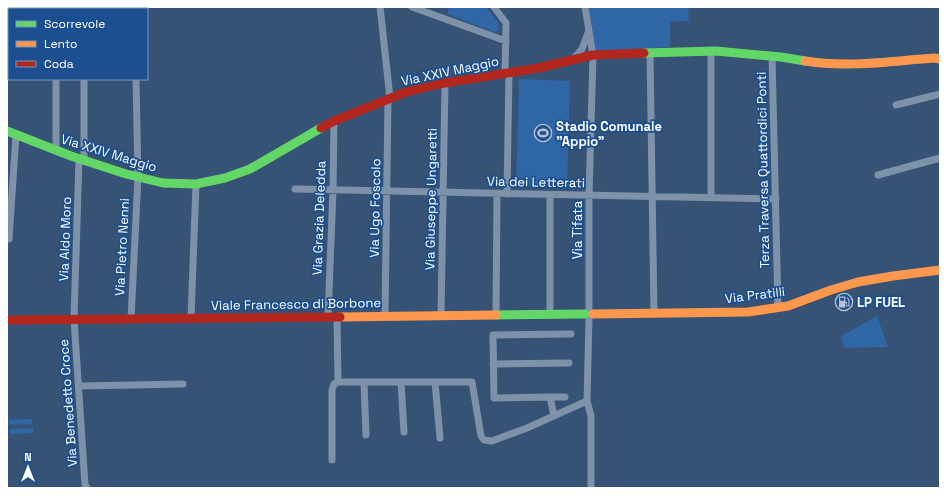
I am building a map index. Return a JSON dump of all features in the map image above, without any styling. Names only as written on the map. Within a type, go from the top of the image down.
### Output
[{"type":"street","name":"Via Ugo Foscolo","points":[[380,7],[389,99],[386,316]]},
{"type":"street","points":[[412,7],[506,42]]},
{"type":"street","points":[[494,7],[506,23],[507,194]]},
{"type":"street","name":"Via Tifata","points":[[585,7],[593,55],[587,401],[591,416],[591,488]]},
{"type":"street","points":[[572,60],[582,49],[589,30]]},
{"type":"street","name":"Via XXIV Maggio","points":[[11,133],[82,160],[138,177],[163,183],[196,184],[225,178],[250,169],[334,121],[406,92],[445,83],[538,68],[593,55],[712,51],[776,56],[824,64],[846,65],[938,58]]},
{"type":"street","points":[[712,51],[712,197]]},
{"type":"street","points":[[650,52],[654,314]]},
{"type":"street","name":"Terza Traversa Quattordici Ponti","points":[[776,56],[778,308]]},
{"type":"street","points":[[56,80],[56,150]]},
{"type":"street","name":"Via Aldo Moro","points":[[74,319],[82,160],[84,80]]},
{"type":"street","name":"Via Pietro Nenni","points":[[131,319],[138,177],[136,80]]},
{"type":"street","name":"Via Giuseppe Ungaretti","points":[[440,316],[445,83]]},
{"type":"street","points":[[896,105],[940,94]]},
{"type":"street","name":"Via Grazia Deledda","points":[[334,121],[332,317],[338,382]]},
{"type":"street","points":[[7,240],[9,239],[11,133]]},
{"type":"street","points":[[878,175],[940,158]]},
{"type":"street","points":[[192,318],[196,184]]},
{"type":"street","name":"Via dei Letterati","points":[[295,189],[496,194],[776,198]]},
{"type":"street","points":[[496,194],[496,315]]},
{"type":"street","points":[[550,195],[550,315]]},
{"type":"street","name":"Via Pratilli","points":[[589,314],[748,312],[788,306],[844,286],[888,276],[940,270]]},
{"type":"street","name":"Viale Francesco di Borbone","points":[[7,320],[589,314]]},
{"type":"street","name":"Via Benedetto Croce","points":[[74,319],[86,486]]},
{"type":"street","points":[[564,397],[494,398],[493,335],[571,334]]},
{"type":"street","points":[[493,364],[569,363]]},
{"type":"street","points":[[332,460],[332,390],[334,384],[338,382],[472,382],[481,436],[487,441],[492,441],[587,401]]},
{"type":"street","points":[[364,382],[366,435]]},
{"type":"street","points":[[401,382],[404,432]]},
{"type":"street","points":[[435,382],[440,438]]},
{"type":"street","points":[[78,386],[183,384]]},
{"type":"street","points":[[550,397],[554,416]]},
{"type":"shaded area","points":[[448,7],[486,7],[498,23],[499,31],[493,32],[448,14]]},
{"type":"shaded area","points":[[589,7],[688,7],[689,21],[670,22],[670,47],[596,51]]},
{"type":"shaded area","name":"Stadio Comunale \"Appio\"","points":[[519,79],[570,81],[567,187],[516,185]]},
{"type":"shaded area","points":[[877,316],[888,347],[844,348],[841,336]]},
{"type":"shaded area","points":[[32,419],[32,424],[9,425],[9,420]]},
{"type":"shaded area","points":[[33,428],[33,433],[10,434],[10,429]]},
{"type":"traffic: fast","points":[[644,53],[716,51],[781,57],[805,61]]},
{"type":"traffic: fast","points":[[7,131],[71,156],[126,174],[163,183],[196,184],[225,178],[250,169],[321,128]]},
{"type":"traffic: fast","points":[[496,315],[585,314]]},
{"type":"traffic: slow","points":[[805,61],[853,64],[934,58],[940,59]]},
{"type":"traffic: slow","points":[[593,314],[748,312],[788,306],[858,282],[940,270]]},
{"type":"traffic: slow","points":[[340,317],[496,315]]},
{"type":"traffic: jam","points":[[321,128],[334,121],[406,92],[439,84],[538,68],[593,55],[644,53]]},
{"type":"traffic: jam","points":[[7,320],[340,317]]},
{"type":"place","name":"Stadio Comunale \"Appio\"","points":[[543,133]]},
{"type":"place","name":"LP FUEL","points":[[844,302]]}]
